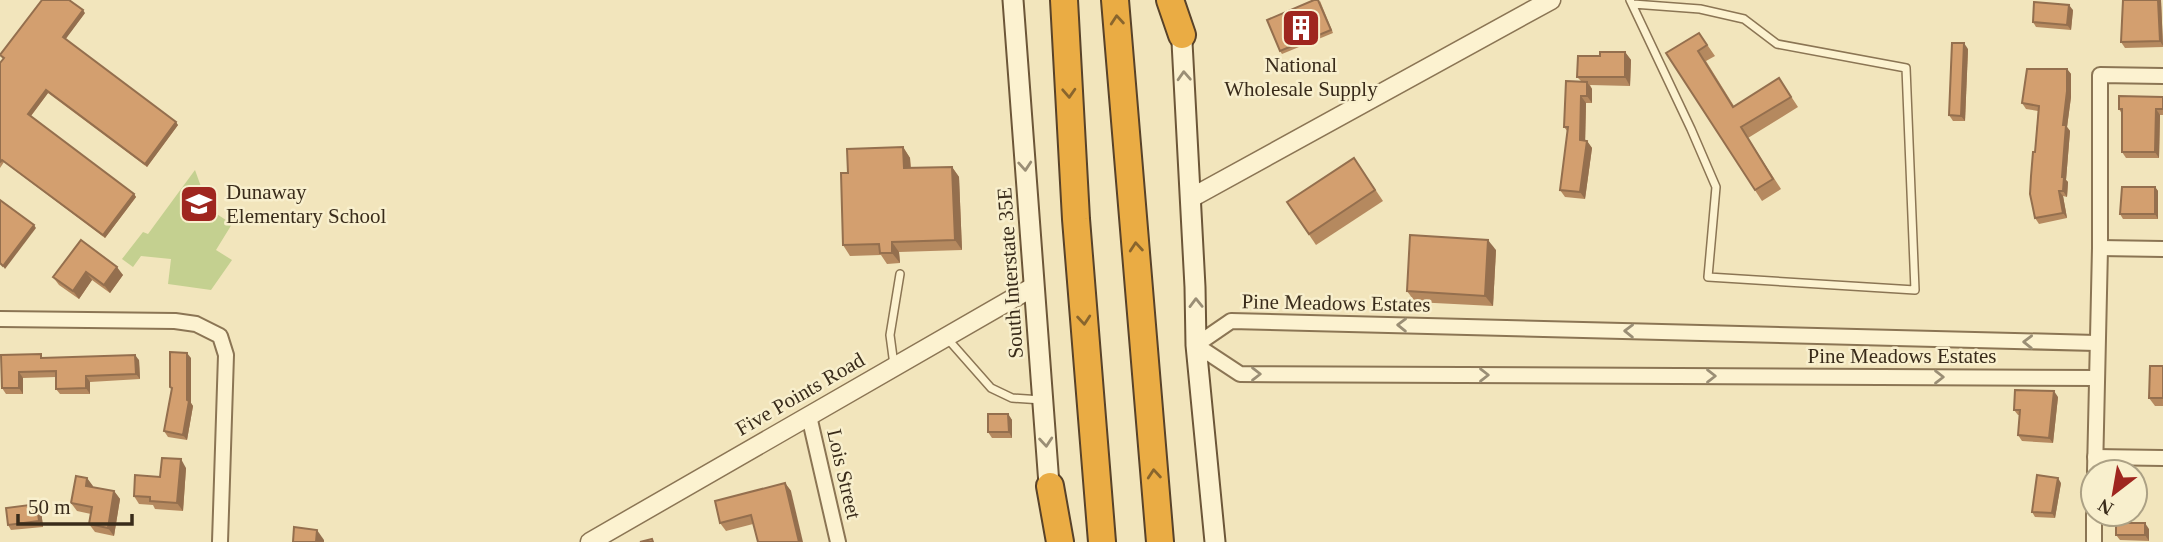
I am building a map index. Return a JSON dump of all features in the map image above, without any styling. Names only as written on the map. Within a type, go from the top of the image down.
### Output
[{"type":"highway","points":[[1064,0],[1076,219],[1102,542]]},
{"type":"highway","points":[[1115,0],[1160,542]]},
{"type":"highway","points":[[1170,0],[1182,35]]},
{"type":"highway","points":[[1050,486],[1060,542]]},
{"type":"main road","name":"South Interstate 35E","points":[[1013,0],[1050,486],[1049,542]]},
{"type":"main road","points":[[1179,0],[1191,198],[1196,345],[1215,542]]},
{"type":"street","points":[[1191,198],[1551,0]]},
{"type":"street","points":[[2095,458],[2100,75],[2163,76]]},
{"type":"street","points":[[2099,248],[2163,249]]},
{"type":"street","name":"Five Points Road","points":[[591,542],[1033,287]]},
{"type":"street","points":[[0,318],[175,321],[195,324],[220,337],[226,355],[220,542]]},
{"type":"street","name":"Pine Meadows Estates","points":[[2096,343],[1231,321],[1196,345],[1240,374],[2096,378]]},
{"type":"street","name":"Lois Street","points":[[809,416],[838,542]]},
{"type":"lane","points":[[1632,2],[1700,9],[1744,19],[1777,44],[1906,68],[1915,289],[1708,277],[1716,187],[1632,2]]},
{"type":"lane","points":[[894,366],[890,335],[900,274]]},
{"type":"lane","points":[[946,337],[991,388],[1012,398],[1042,400]]},
{"type":"green space","points":[[195,170],[209,209],[232,224],[216,250],[232,260],[211,290],[168,284],[171,259],[141,256],[133,267],[122,259],[143,232],[148,234]]},
{"type":"building","points":[[42,0],[69,0],[83,10],[63,37],[176,122],[145,164],[46,90],[28,114],[134,194],[103,235],[2,160],[0,162],[0,63],[4,58],[0,55]]},
{"type":"building","name":"National Wholesale Supply","points":[[1318,0],[1331,30],[1280,51],[1267,20]]},
{"type":"building","points":[[2123,0],[2158,0],[2160,41],[2121,42]]},
{"type":"building","points":[[2034,2],[2069,5],[2067,25],[2033,22]]},
{"type":"building","points":[[1699,33],[1707,45],[1698,51],[1733,107],[1779,78],[1791,97],[1741,127],[1773,179],[1755,190],[1666,53]]},
{"type":"building","points":[[1952,43],[1964,43],[1961,116],[1949,115]]},
{"type":"building","points":[[1600,52],[1625,52],[1625,77],[1577,77],[1578,56],[1600,56]]},
{"type":"building","points":[[2027,69],[2067,69],[2063,125],[2066,125],[2064,177],[2063,191],[2059,191],[2063,213],[2035,218],[2030,194],[2039,106],[2022,103]]},
{"type":"building","points":[[1566,81],[1587,82],[1587,96],[1581,96],[1580,140],[1587,141],[1580,192],[1560,190],[1568,127],[1564,127]]},
{"type":"building","points":[[2119,96],[2163,97],[2163,109],[2156,109],[2155,152],[2122,152],[2122,109],[2119,109]]},
{"type":"building","points":[[903,147],[904,168],[952,167],[955,240],[892,242],[892,253],[880,253],[879,244],[843,245],[841,173],[848,173],[847,149]]},
{"type":"building","points":[[1354,158],[1375,190],[1309,234],[1287,202]]},
{"type":"building","points":[[2122,187],[2155,187],[2155,214],[2120,214]]},
{"type":"building","points":[[0,200],[34,225],[3,266],[0,263]]},
{"type":"building","points":[[1410,235],[1488,240],[1485,296],[1407,291]]},
{"type":"building","points":[[81,240],[117,267],[104,285],[86,272],[73,291],[53,277]]},
{"type":"building","points":[[170,352],[187,353],[189,401],[183,435],[164,431],[172,388]]},
{"type":"building","points":[[41,354],[41,358],[135,355],[136,374],[86,376],[86,388],[56,389],[56,371],[19,372],[19,388],[2,388],[1,355]]},
{"type":"building","points":[[2150,366],[2163,366],[2163,398],[2149,398]]},
{"type":"building","points":[[2015,390],[2054,391],[2049,438],[2018,435],[2020,410],[2014,410]]},
{"type":"building","points":[[988,414],[1008,414],[1009,432],[988,432]]},
{"type":"building","points":[[162,458],[181,459],[177,503],[150,501],[150,497],[134,496],[135,475],[160,477]]},
{"type":"building","points":[[2037,475],[2058,478],[2052,513],[2032,512]]},
{"type":"building","points":[[76,476],[87,478],[86,486],[114,491],[108,528],[89,524],[92,507],[71,503]]},
{"type":"building","points":[[785,483],[799,542],[758,542],[751,515],[720,523],[715,501]]},
{"type":"building","points":[[37,504],[39,521],[8,525],[6,508]]},
{"type":"building","points":[[294,527],[317,530],[316,542],[293,542]]},
{"type":"building","points":[[2116,528],[2145,528],[2145,535],[2116,535]]},
{"type":"place","name":"National Wholesale Supply","points":[[1301,28]]},
{"type":"place","name":"Dunaway Elementary School","points":[[199,204]]}]
